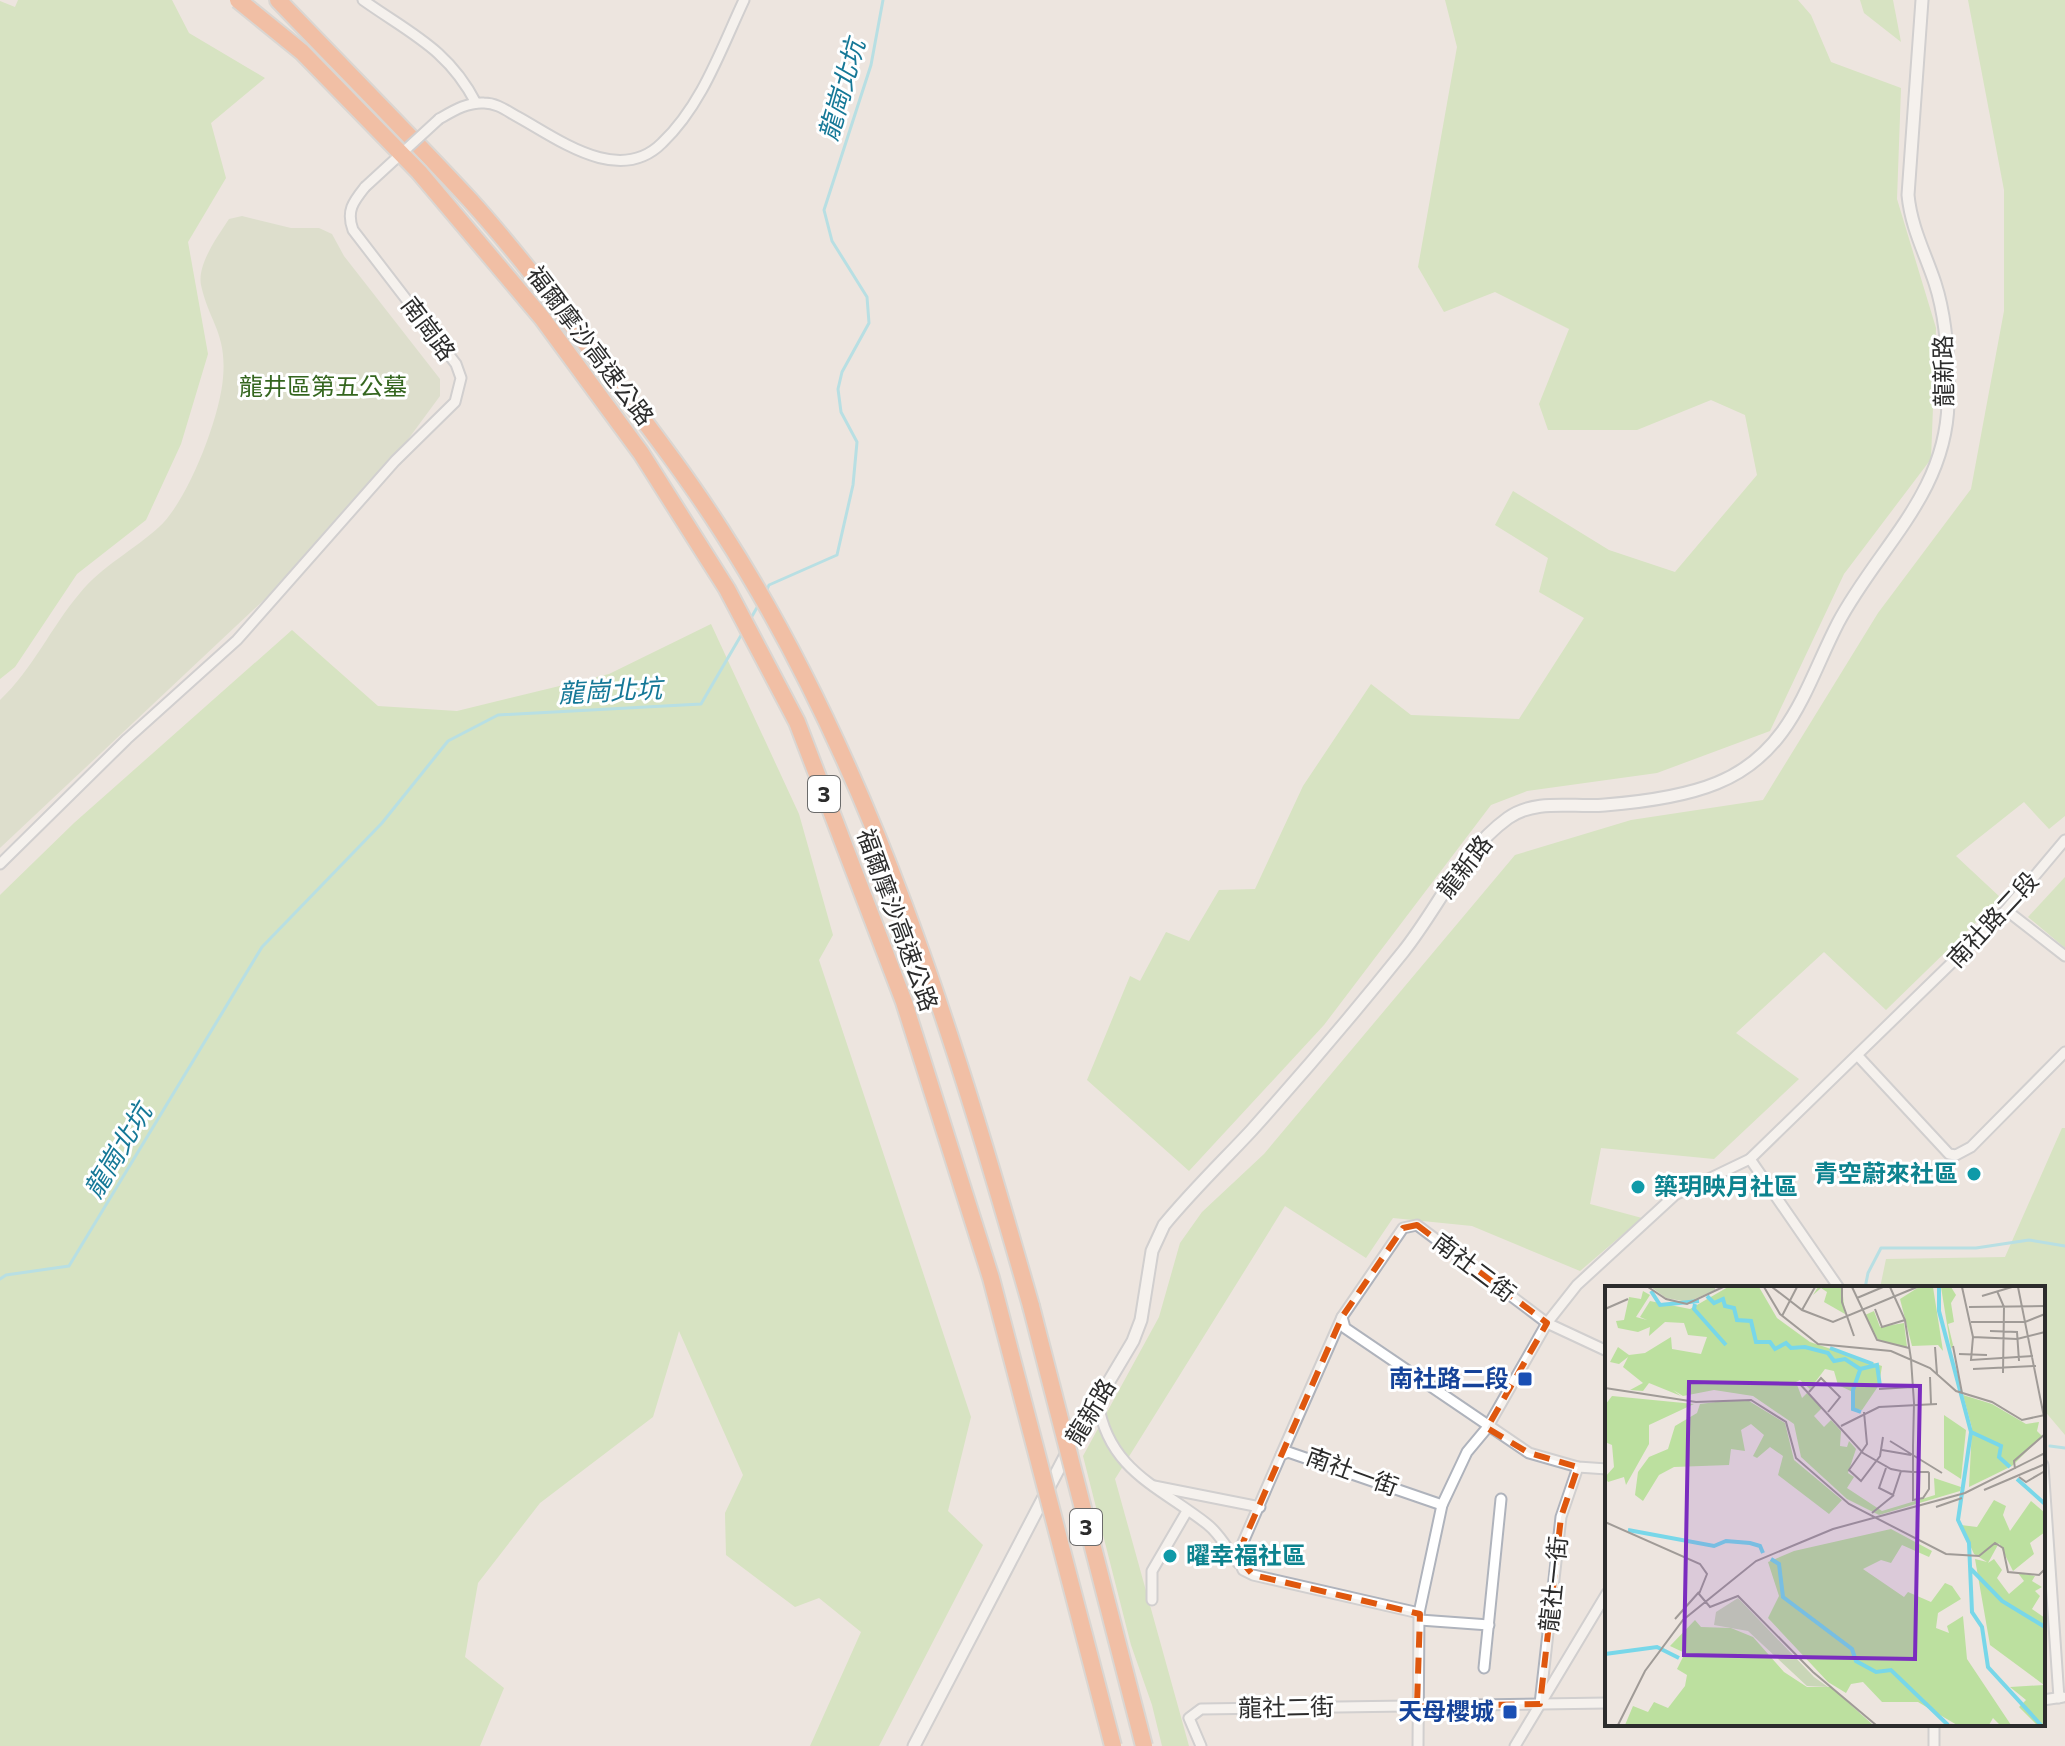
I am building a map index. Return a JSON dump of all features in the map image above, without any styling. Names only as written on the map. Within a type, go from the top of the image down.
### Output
[{"type":"highway","name":"福爾摩沙高速公路","points":[[238,0],[302,52],[419,172],[542,318],[641,453],[727,589],[797,722],[904,1002],[991,1278],[1113,1746]]},
{"type":"highway","name":"福爾摩沙高速公路","points":[[278,0],[524,262],[657,438],[722,531],[820,709],[871,818],[974,1105],[1031,1306],[1144,1746]]},
{"type":"street","points":[[363,0],[447,59],[460,73],[476,103],[496,105],[591,157],[613,161],[637,157],[661,145],[693,106],[744,0]]},
{"type":"street","name":"龍新路","points":[[914,1746],[1021,1539],[1141,1320],[1152,1251],[1164,1225],[1283,1094],[1406,948],[1472,850],[1512,815],[1525,809],[1602,805],[1691,791],[1720,782],[1747,765],[1788,726],[1809,691],[1839,621],[1915,511],[1934,471],[1948,406],[1943,316],[1935,283],[1910,217],[1908,195],[1922,0]]},
{"type":"street","name":"南崗路","points":[[0,864],[127,739],[237,640],[395,461],[455,402],[461,378],[456,364],[353,230],[348,218],[352,203],[365,187],[439,119],[463,106],[476,103]]},
{"type":"street","name":"南社路二段","points":[[1417,1706],[1420,1617],[1442,1505],[1467,1452],[1487,1428],[1547,1323],[1577,1285],[1675,1195],[1750,1159],[2006,910],[2065,840]]},
{"type":"street","points":[[2006,910],[2065,956]]},
{"type":"street","points":[[1858,1056],[1949,1154],[1956,1155],[1971,1147],[2065,1052]]},
{"type":"street","points":[[1750,1159],[1838,1286]]},
{"type":"street","name":"南社二街","points":[[1281,1455],[1342,1317],[1403,1228],[1417,1225],[1547,1323],[1605,1350]]},
{"type":"street","points":[[1342,1317],[1345,1328],[1487,1428],[1529,1453],[1578,1467],[1605,1469]]},
{"type":"street","points":[[1098,1403],[1112,1445],[1146,1484],[1210,1526],[1238,1563],[1253,1575],[1420,1617],[1489,1625]]},
{"type":"street","name":"南社一街","points":[[1238,1563],[1240,1550],[1281,1455],[1294,1452],[1442,1505]]},
{"type":"street","name":"龍社一街","points":[[1540,1704],[1561,1517],[1578,1467]]},
{"type":"street","points":[[1146,1484],[1260,1507]]},
{"type":"street","points":[[1484,1668],[1501,1499]]},
{"type":"street","points":[[2045,1506],[2062,1698]]},
{"type":"street","points":[[1152,1600],[1152,1571],[1187,1511]]},
{"type":"street","points":[[1515,1746],[1605,1596]]},
{"type":"street","name":"龍社二街","points":[[1201,1746],[1189,1718],[1201,1709],[1605,1703]]},
{"type":"street","points":[[1417,1706],[1418,1746]]},
{"type":"highlighted area","points":[[1417,1225],[1547,1323],[1487,1428],[1529,1453],[1578,1467],[1561,1517],[1540,1704],[1417,1706],[1420,1614],[1253,1575],[1237,1556],[1342,1317],[1403,1228]]},
{"type":"green space","points":[[18,0],[172,0],[189,33],[265,78],[211,123],[226,178],[188,242],[208,354],[181,444],[146,520],[77,574],[15,667],[0,679],[0,1],[15,7]]},
{"type":"green space","points":[[1445,0],[1798,0],[1811,15],[1831,62],[1901,88],[1897,199],[1936,328],[1931,459],[1844,574],[1770,731],[1657,773],[1527,791],[1491,805],[1324,1025],[1189,1171],[1087,1080],[1130,976],[1140,981],[1166,932],[1189,941],[1219,890],[1255,889],[1303,786],[1371,684],[1411,715],[1519,719],[1584,618],[1539,592],[1548,558],[1495,525],[1513,491],[1609,550],[1675,572],[1757,475],[1745,415],[1711,400],[1637,430],[1548,430],[1539,404],[1569,329],[1495,292],[1444,312],[1418,267],[1457,47]]},
{"type":"green space","points":[[1860,0],[1893,0],[1901,42],[1864,13]]},
{"type":"green space","points":[[1968,0],[2065,0],[2065,816],[2049,829],[2024,802],[1956,856],[2001,898],[1886,1010],[1824,952],[1736,1033],[1799,1079],[1714,1159],[1601,1148],[1590,1204],[1642,1218],[1580,1271],[1472,1226],[1393,1218],[1366,1258],[1285,1206],[1115,1479],[1189,1746],[1162,1746],[1152,1705],[1131,1645],[1083,1456],[1159,1317],[1180,1243],[1202,1212],[1264,1154],[1515,855],[1631,820],[1763,800],[1878,613],[1971,489],[2004,311],[2004,190]]},
{"type":"green space","name":"龍井區第五公墓","points":[[242,216],[291,228],[319,228],[332,234],[344,256],[440,379],[440,396],[373,487],[302,564],[0,848],[0,700],[22,675],[80,593],[159,527],[170,515],[191,479],[216,414],[224,363],[220,339],[204,298],[202,268],[209,250],[229,219]]},
{"type":"green space","points":[[711,624],[799,814],[833,935],[819,960],[971,1417],[948,1511],[983,1545],[879,1746],[810,1746],[861,1632],[819,1598],[795,1607],[726,1555],[725,1513],[743,1475],[679,1331],[653,1417],[540,1503],[478,1583],[465,1657],[504,1688],[480,1746],[0,1746],[0,895],[74,823],[292,630],[378,706],[457,711],[609,674]]},
{"type":"green space","points":[[2065,877],[2065,948],[2028,917]]},
{"type":"green space","points":[[2062,1128],[2065,1128],[2065,1435],[2045,1411],[2045,1286],[1880,1286],[1886,1259],[2005,1257]]},
{"type":"waterway","name":"龍崗北坑","points":[[765,594],[769,585],[837,555],[853,485],[857,442],[841,412],[838,389],[842,372],[869,323],[867,297],[832,241],[824,210],[871,65],[883,0]]},
{"type":"waterway","name":"龍崗北坑","points":[[751,618],[759,604]]},
{"type":"waterway","name":"龍崗北坑","points":[[0,1279],[6,1275],[69,1266],[262,947],[382,823],[448,741],[498,715],[701,704],[743,632]]},
{"type":"waterway","points":[[1865,1286],[1868,1273],[1881,1248],[1976,1248],[2029,1240],[2065,1246]]},
{"type":"waterway","points":[[2050,1446],[2065,1448]]},
{"type":"place","name":"青空蔚來社區","points":[[1974,1174]]},
{"type":"place","name":"築玥映月社區","points":[[1638,1187]]},
{"type":"place","name":"南社路二段","points":[[1525,1379]]},
{"type":"place","name":"曜幸福社區","points":[[1170,1556]]},
{"type":"place","name":"天母櫻城","points":[[1510,1712]]}]
